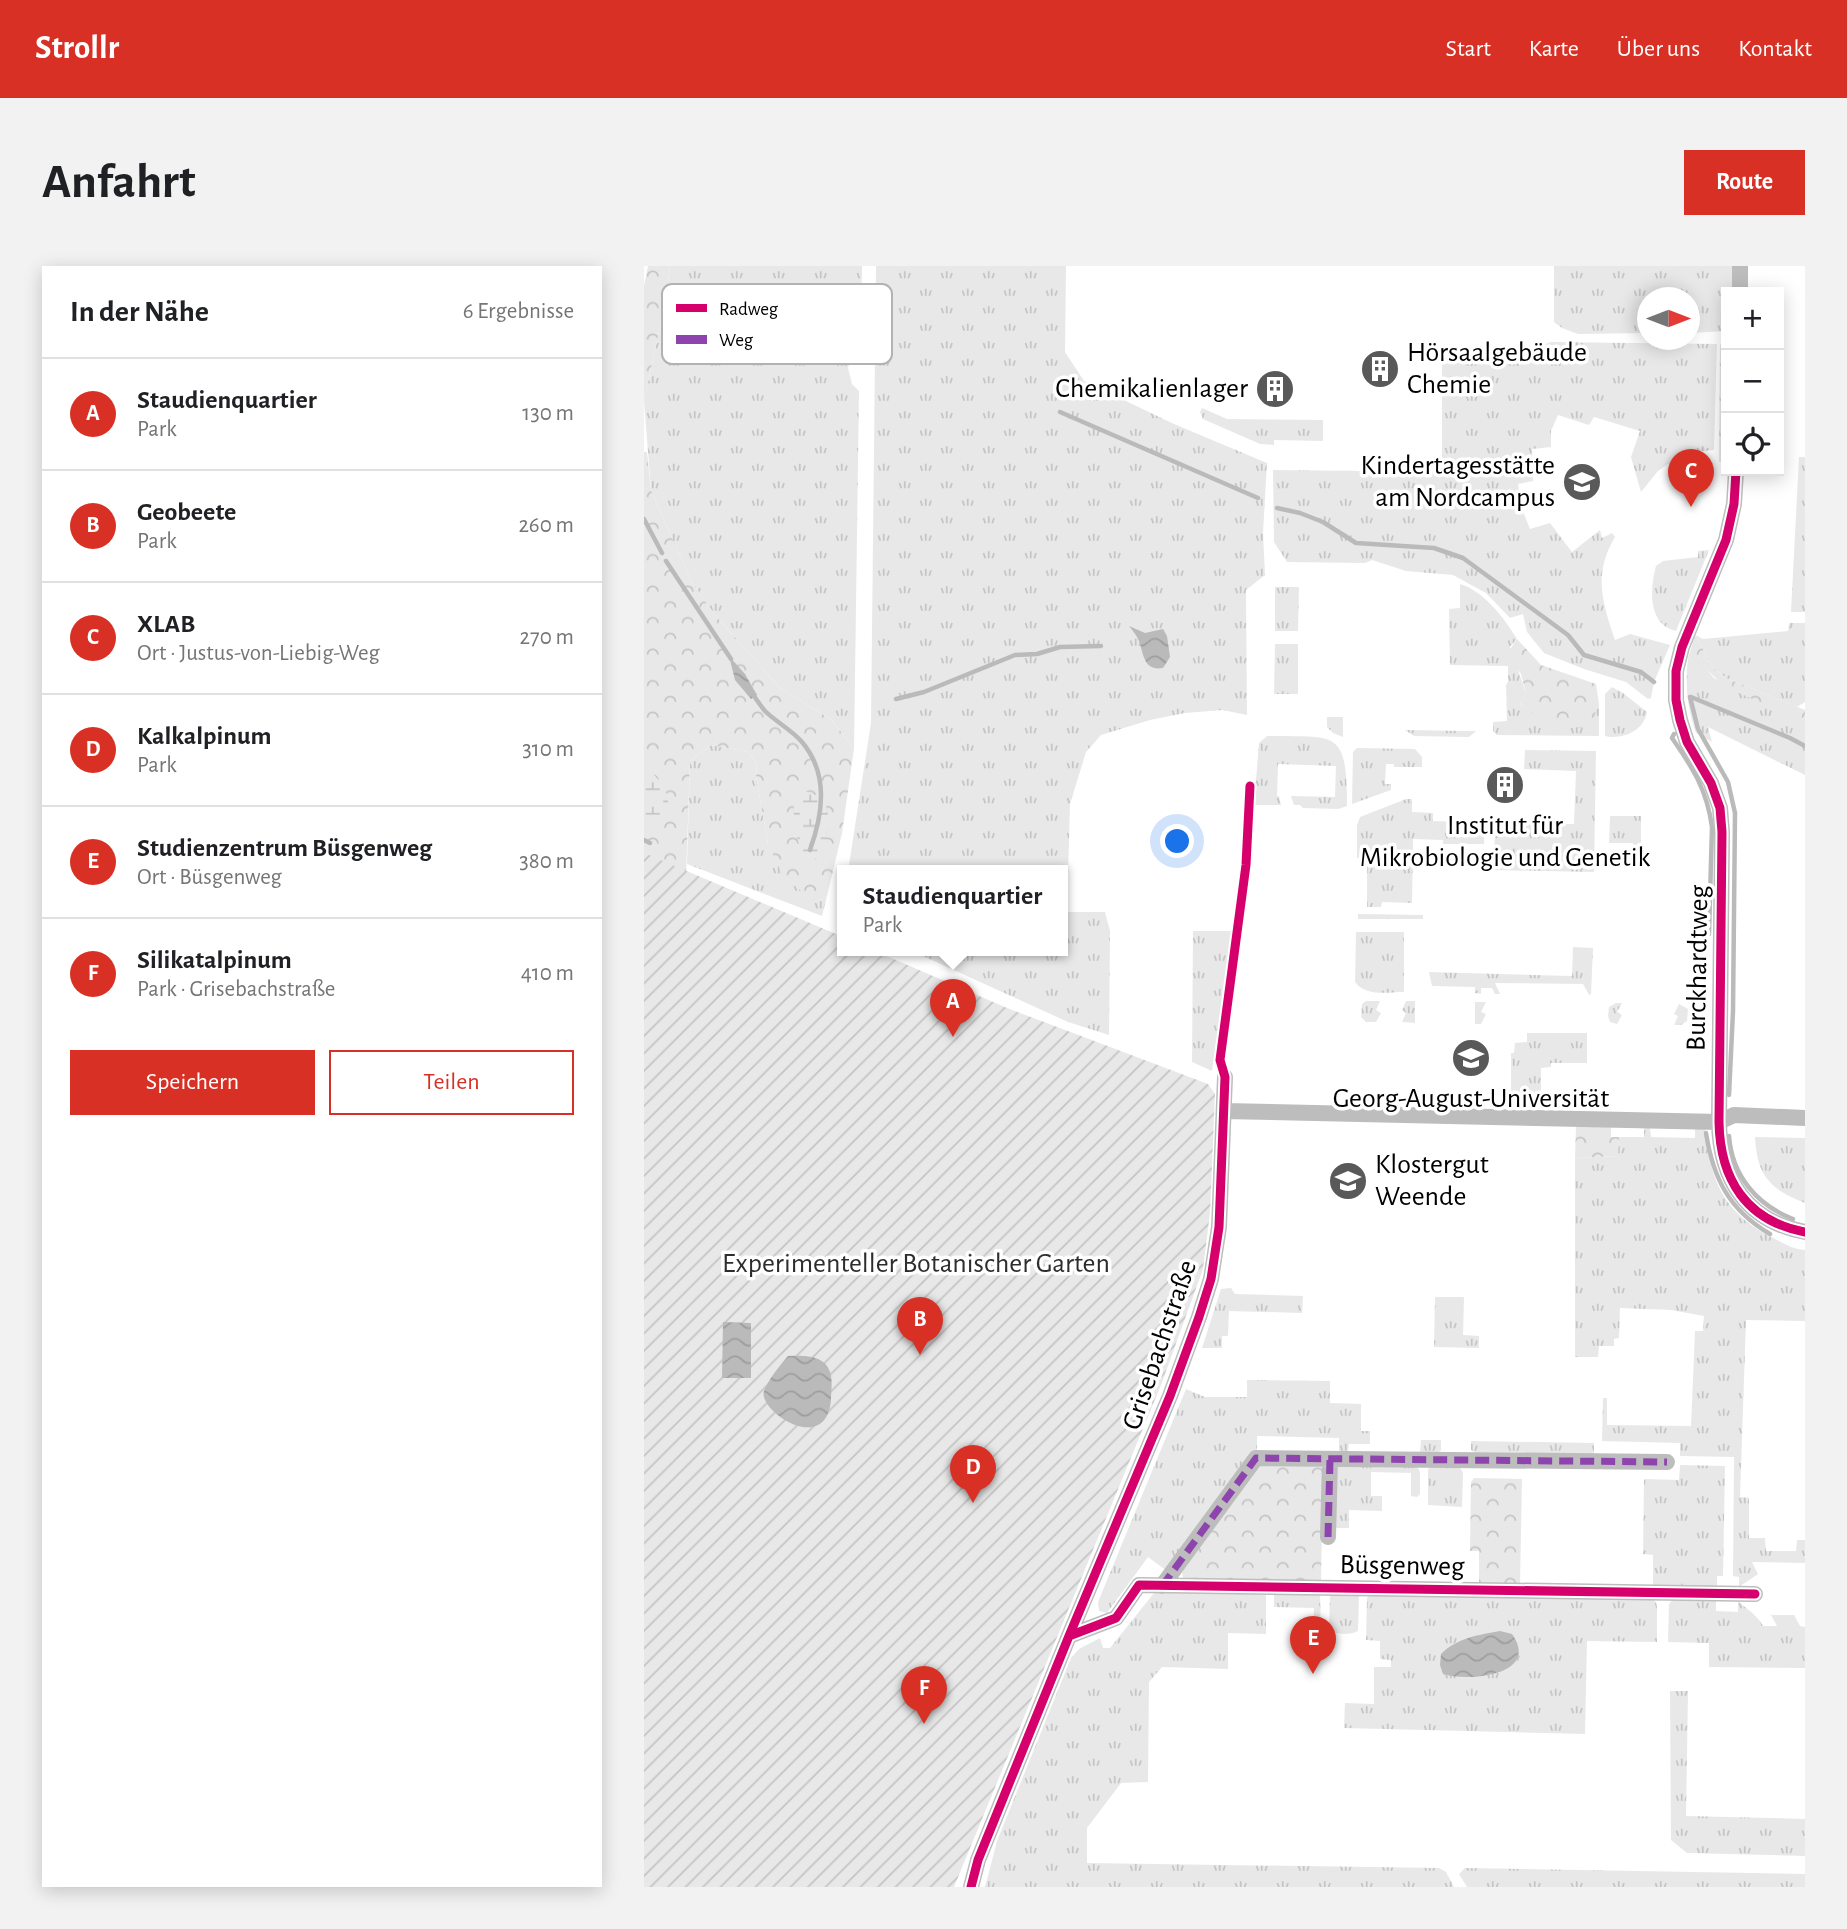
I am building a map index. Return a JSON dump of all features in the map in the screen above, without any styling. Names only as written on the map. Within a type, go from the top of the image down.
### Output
[{"type":"street","points":[[1740,287],[1741,266]]},
{"type":"street","name":"Burckhardtweg","points":[[1736,476],[1734,504],[1726,540],[1682,647],[1676,671],[1676,700],[1687,742],[1711,783],[1720,808],[1719,1144],[1725,1167],[1741,1196],[1766,1218],[1789,1228],[1805,1231]]},
{"type":"street","name":"Grisebachstraße","points":[[971,1887],[978,1860],[1069,1636],[1166,1407],[1211,1279],[1220,1210],[1225,1077]]},
{"type":"street","points":[[1224,1111],[1719,1122],[1734,1115],[1805,1118]]},
{"type":"street","points":[[1162,1586],[1256,1458],[1667,1462]]},
{"type":"street","points":[[1328,1537],[1330,1459]]},
{"type":"street","name":"Büsgenweg","points":[[1069,1636],[1116,1618],[1139,1585],[1755,1594]]},
{"type":"green space","points":[[648,266],[670,266],[668,284],[662,284],[662,317],[644,401],[644,286]]},
{"type":"green space","points":[[670,266],[862,266],[862,284],[668,284]]},
{"type":"green space","points":[[876,266],[1066,266],[1065,352],[1084,381],[1174,424],[1267,463],[1263,533],[1265,575],[1246,590],[1247,715],[1222,710],[1185,713],[1101,735],[1086,752],[1070,804],[1068,876],[1068,865],[849,865],[871,723],[875,364],[892,364],[892,284],[876,284]]},
{"type":"green space","points":[[1554,266],[1734,266],[1733,287],[1721,287],[1721,331],[1700,332],[1700,287],[1637,287],[1637,333],[1578,334],[1554,322]]},
{"type":"green space","points":[[662,317],[662,364],[849,364],[852,384],[859,391],[854,749],[832,720],[780,688],[715,615],[691,581],[651,490],[644,401]]},
{"type":"green space","points":[[1551,342],[1637,343],[1637,350],[1700,350],[1700,344],[1717,344],[1714,450],[1684,453],[1658,471],[1641,492],[1631,457],[1640,431],[1594,417],[1589,425],[1558,415],[1551,431],[1551,447],[1532,449],[1533,481],[1518,484],[1522,509],[1530,529],[1550,523],[1572,552],[1600,530],[1602,538],[1612,533],[1615,537],[1604,563],[1602,588],[1606,613],[1615,640],[1630,634],[1670,645],[1654,682],[1651,698],[1648,699],[1626,682],[1544,653],[1527,632],[1523,614],[1510,618],[1486,593],[1453,575],[1406,571],[1372,560],[1365,563],[1287,562],[1274,542],[1273,470],[1365,471],[1373,477],[1378,472],[1442,472],[1442,363],[1449,352],[1523,352]]},
{"type":"green space","points":[[1720,344],[1721,462],[1719,462]]},
{"type":"green space","points":[[1202,408],[1227,419],[1323,420],[1323,441],[1274,440],[1274,445],[1260,444],[1203,419],[1200,412]]},
{"type":"green space","points":[[644,452],[647,452],[651,490],[691,581],[715,615],[780,688],[832,720],[854,749],[842,833],[827,896],[816,902],[784,878],[768,844],[756,776],[757,764],[748,752],[711,745],[690,761],[686,878],[644,1261]]},
{"type":"green space","points":[[1799,457],[1805,457],[1805,612],[1791,612]]},
{"type":"green space","points":[[1709,550],[1676,631],[1667,627],[1655,613],[1653,604],[1656,566],[1663,561],[1698,557],[1698,551]]},
{"type":"green space","points":[[1460,584],[1485,599],[1517,639],[1510,647],[1526,693],[1520,704],[1588,728],[1599,704],[1599,736],[1497,735],[1493,731],[1493,722],[1507,721],[1508,666],[1450,665],[1449,609],[1460,608]]},
{"type":"green space","points":[[1275,587],[1299,587],[1298,631],[1275,631]]},
{"type":"green space","points":[[1789,623],[1805,623],[1805,702],[1797,707],[1728,679],[1714,669],[1695,635],[1703,639],[1788,631]]},
{"type":"green space","points":[[1695,635],[1714,669],[1728,679],[1805,710],[1805,719],[1737,692],[1699,663],[1688,658]]},
{"type":"green space","points":[[1517,639],[1541,665],[1596,684],[1599,704],[1589,728],[1547,726],[1520,703],[1526,693],[1521,674],[1511,660],[1509,651]]},
{"type":"green space","points":[[1275,644],[1298,644],[1298,694],[1274,694]]},
{"type":"green space","points":[[1688,658],[1701,662],[1714,678],[1805,719],[1805,775],[1708,727],[1712,742],[1696,733],[1688,696]]},
{"type":"green space","points":[[1612,687],[1647,712],[1637,729],[1618,737],[1605,736],[1605,694]]},
{"type":"green space","points":[[1327,717],[1343,717],[1343,737],[1327,727]]},
{"type":"green space","points":[[1405,730],[1476,731],[1469,737],[1414,736]]},
{"type":"green space","points":[[1267,736],[1323,738],[1333,742],[1340,750],[1344,763],[1347,806],[1338,809],[1303,808],[1294,805],[1291,796],[1335,797],[1336,766],[1278,764],[1277,796],[1281,805],[1254,805],[1259,743]]},
{"type":"green space","points":[[711,745],[748,752],[757,764],[756,776],[768,844],[816,902],[827,896],[822,916],[687,864],[690,761]]},
{"type":"green space","points":[[1357,748],[1415,749],[1422,757],[1422,767],[1394,767],[1394,764],[1386,764],[1385,784],[1391,784],[1391,790],[1352,804],[1353,752]]},
{"type":"green space","points":[[1525,750],[1596,751],[1594,872],[1494,870],[1495,823],[1574,824],[1576,771],[1524,769]]},
{"type":"green space","points":[[644,773],[652,773],[664,787],[668,802],[664,816],[650,828],[644,826]]},
{"type":"green space","points":[[802,790],[824,798],[829,819],[824,854],[806,864],[795,832],[793,799]]},
{"type":"green space","points":[[1412,799],[1412,812],[1433,813],[1433,821],[1485,823],[1484,844],[1443,844],[1443,840],[1413,839],[1412,903],[1382,902],[1381,907],[1367,907],[1367,859],[1357,858],[1357,825],[1360,817]]},
{"type":"green space","points":[[1610,816],[1641,816],[1641,865],[1633,865],[1633,843],[1609,843]]},
{"type":"green space","name":"Experimenteller Botanischer Garten","points":[[644,853],[837,934],[837,956],[887,956],[1007,1008],[1208,1084],[1215,1094],[1210,1213],[1203,1269],[1161,1385],[954,1887],[644,1887]]},
{"type":"green space","points":[[1068,912],[1105,912],[1110,931],[1109,1035],[1068,1022],[923,956],[1068,956]]},
{"type":"green space","points":[[1358,914],[1423,915],[1423,919],[1358,919]]},
{"type":"green space","points":[[1193,931],[1232,931],[1212,1071],[1192,1062]]},
{"type":"green space","points":[[1356,932],[1404,932],[1404,992],[1371,992],[1355,982]]},
{"type":"green space","points":[[1573,947],[1593,948],[1589,995],[1583,984],[1495,983],[1500,994],[1495,994],[1492,988],[1481,988],[1481,994],[1475,993],[1475,987],[1432,986],[1429,972],[1572,976]]},
{"type":"green space","points":[[1366,1001],[1380,1001],[1376,1010],[1381,1013],[1376,1022],[1366,1022],[1361,1017],[1362,1004]]},
{"type":"green space","points":[[1406,1001],[1415,1001],[1415,1023],[1402,1022],[1406,1013],[1402,1010]]},
{"type":"green space","points":[[1475,1002],[1486,1002],[1481,1012],[1486,1014],[1481,1024],[1475,1024]]},
{"type":"green space","points":[[1622,1003],[1617,1012],[1622,1015],[1617,1024],[1610,1022],[1608,1016],[1609,1007]]},
{"type":"green space","points":[[1679,1004],[1688,1009],[1687,1021],[1674,1025],[1678,1016],[1674,1014]]},
{"type":"green space","points":[[1527,1033],[1587,1033],[1587,1063],[1551,1063],[1551,1067],[1541,1068],[1541,1099],[1511,1100],[1511,1053],[1514,1053],[1515,1043],[1527,1042]]},
{"type":"green space","points":[[1576,1127],[1611,1127],[1611,1137],[1619,1137],[1618,1156],[1575,1158]]},
{"type":"green space","points":[[1644,1127],[1650,1127],[1651,1137],[1695,1138],[1695,1127],[1705,1129],[1716,1181],[1732,1207],[1758,1229],[1789,1246],[1805,1250],[1805,1321],[1746,1320],[1740,1497],[1749,1498],[1749,1538],[1765,1538],[1766,1551],[1796,1551],[1797,1540],[1805,1540],[1805,1563],[1752,1562],[1758,1574],[1739,1587],[1739,1577],[1733,1576],[1734,1457],[1680,1456],[1680,1443],[1602,1441],[1603,1398],[1607,1398],[1607,1425],[1691,1426],[1695,1331],[1703,1331],[1704,1316],[1671,1310],[1620,1308],[1619,1338],[1614,1339],[1614,1346],[1599,1346],[1598,1357],[1575,1357],[1575,1158],[1617,1156],[1619,1137],[1644,1137]]},
{"type":"green space","points":[[1755,1137],[1805,1138],[1805,1203],[1783,1192],[1768,1179],[1759,1162]]},
{"type":"green space","points":[[1231,1288],[1235,1294],[1303,1296],[1302,1313],[1229,1311],[1228,1336],[1222,1336],[1222,1348],[1202,1348],[1221,1289]]},
{"type":"green space","points":[[1435,1297],[1464,1297],[1463,1335],[1479,1336],[1479,1348],[1434,1347]]},
{"type":"green space","points":[[1247,1380],[1330,1381],[1330,1403],[1361,1404],[1361,1431],[1370,1431],[1370,1444],[1349,1444],[1348,1451],[1339,1451],[1339,1438],[1257,1436],[1257,1449],[1167,1571],[1148,1557],[1107,1613],[1099,1611],[1098,1602],[1186,1389],[1205,1397],[1247,1397]]},
{"type":"green space","points":[[1421,1440],[1441,1440],[1441,1450],[1438,1453],[1420,1452]]},
{"type":"green space","points":[[1471,1441],[1594,1443],[1594,1454],[1475,1453],[1471,1450]]},
{"type":"green space","points":[[1260,1465],[1321,1465],[1321,1581],[1183,1578],[1182,1572]]},
{"type":"green space","points":[[1338,1465],[1417,1466],[1420,1472],[1420,1494],[1417,1497],[1411,1496],[1411,1473],[1371,1472],[1371,1496],[1382,1496],[1382,1511],[1349,1510],[1349,1528],[1334,1528],[1335,1470]]},
{"type":"green space","points":[[1680,1465],[1725,1466],[1723,1576],[1717,1576],[1717,1587],[1653,1586],[1653,1555],[1643,1554],[1644,1479],[1679,1480]]},
{"type":"green space","points":[[1430,1466],[1460,1467],[1463,1473],[1462,1507],[1428,1505]]},
{"type":"green space","points":[[1474,1478],[1522,1479],[1520,1584],[1479,1584],[1479,1551],[1470,1551],[1471,1482]]},
{"type":"green space","points":[[1274,1592],[1320,1593],[1321,1635],[1313,1635],[1314,1608],[1274,1607]]},
{"type":"green space","points":[[1154,1593],[1264,1593],[1266,1634],[1228,1633],[1228,1669],[1162,1667],[1149,1682],[1148,1782],[1121,1783],[1087,1828],[1087,1863],[1439,1868],[1446,1872],[1454,1887],[985,1887],[997,1841],[1071,1658],[1079,1649],[1100,1638],[1103,1648],[1110,1648]]},
{"type":"green space","points":[[1333,1593],[1359,1596],[1358,1631],[1343,1634],[1329,1630],[1330,1596]]},
{"type":"green space","points":[[1370,1595],[1653,1600],[1657,1607],[1657,1642],[1587,1641],[1585,1734],[1344,1728],[1345,1703],[1374,1704],[1374,1667],[1391,1667],[1391,1660],[1380,1659],[1380,1641],[1366,1640],[1367,1598]]},
{"type":"green space","points":[[1672,1600],[1716,1601],[1716,1611],[1738,1612],[1738,1601],[1763,1626],[1777,1626],[1771,1615],[1794,1615],[1800,1626],[1805,1627],[1805,1668],[1709,1667],[1709,1643],[1668,1642],[1669,1604]]},
{"type":"green space","points":[[1670,1691],[1688,1691],[1686,1816],[1805,1819],[1805,1856],[1687,1853],[1671,1840]]},
{"type":"green space","points":[[1465,1868],[1805,1874],[1805,1887],[1467,1887],[1459,1874]]},
{"type":"water","points":[[1129,626],[1145,633],[1163,629],[1167,636],[1170,657],[1163,668],[1148,665],[1138,639]]},
{"type":"water","points":[[729,656],[745,674],[757,695],[751,699],[735,680]]},
{"type":"water","points":[[723,1322],[751,1323],[751,1378],[722,1378]]},
{"type":"water","points":[[788,1356],[819,1359],[830,1372],[831,1400],[826,1417],[817,1425],[806,1427],[793,1424],[781,1417],[765,1399],[766,1387]]},
{"type":"water","points":[[1500,1631],[1512,1634],[1518,1648],[1517,1659],[1510,1667],[1484,1676],[1443,1674],[1441,1654],[1447,1649],[1468,1638]]},
{"type":"waterway","points":[[1060,412],[1258,498]]},
{"type":"waterway","points":[[1277,508],[1323,522],[1356,543],[1434,548],[1463,558],[1568,635],[1584,655],[1641,672],[1654,682]]},
{"type":"waterway","points":[[644,519],[662,553]]},
{"type":"waterway","points":[[666,561],[731,659]]},
{"type":"waterway","points":[[896,699],[924,692],[1015,655],[1037,654],[1060,647],[1101,646]]},
{"type":"waterway","points":[[752,693],[765,711],[802,742],[816,767],[821,795],[818,822],[810,850]]},
{"type":"waterway","points":[[1690,697],[1698,729],[1728,782],[1735,813],[1733,1011],[1729,1095]]},
{"type":"waterway","points":[[1691,697],[1805,746]]},
{"type":"waterway","points":[[1674,734],[1672,738],[1698,780],[1710,814],[1712,827],[1709,934]]},
{"type":"waterway","points":[[644,840],[650,843]]},
{"type":"waterway","points":[[1706,1133],[1713,1164],[1725,1191],[1744,1214],[1770,1234]]},
{"type":"waterway","points":[[1729,1136],[1735,1164],[1749,1187],[1768,1206],[1793,1219]]},
{"type":"marked path","points":[[1162,1586],[1256,1458],[1667,1462]]},
{"type":"marked path","points":[[1328,1537],[1330,1459]]},
{"type":"cycle path","points":[[1736,476],[1734,504],[1726,540],[1682,647],[1676,671],[1676,700],[1687,742],[1711,783],[1720,808],[1719,1122],[1725,1162],[1731,1179],[1752,1207],[1767,1218],[1805,1232]]},
{"type":"cycle path","points":[[971,1887],[978,1860],[1170,1396],[1211,1279],[1219,1227],[1225,1077],[1220,1060],[1246,865],[1250,786]]},
{"type":"cycle path","points":[[1069,1636],[1116,1618],[1139,1585],[1755,1594]]},
{"type":"place","name":"Hörsaalgebäude Chemie","points":[[1380,369]]},
{"type":"place","name":"Chemikalienlager","points":[[1275,389]]},
{"type":"place","name":"Kindertagesstätte am Nordcampus","points":[[1582,482]]},
{"type":"place","name":"XLAB","points":[[1691,507]]},
{"type":"place","name":"Institut für Mikrobiologie und Genetik","points":[[1505,785]]},
{"type":"place","name":"Staudienquartier","points":[[953,1037]]},
{"type":"place","name":"Georg-August-Universität","points":[[1471,1058]]},
{"type":"place","name":"Klostergut Weende","points":[[1348,1181]]},
{"type":"place","name":"Geobeete","points":[[920,1355]]},
{"type":"place","name":"Kalkalpinum","points":[[973,1503]]},
{"type":"place","name":"Studienzentrum Büsgenweg","points":[[1313,1674]]},
{"type":"place","name":"Silikatalpinum","points":[[924,1724]]}]
